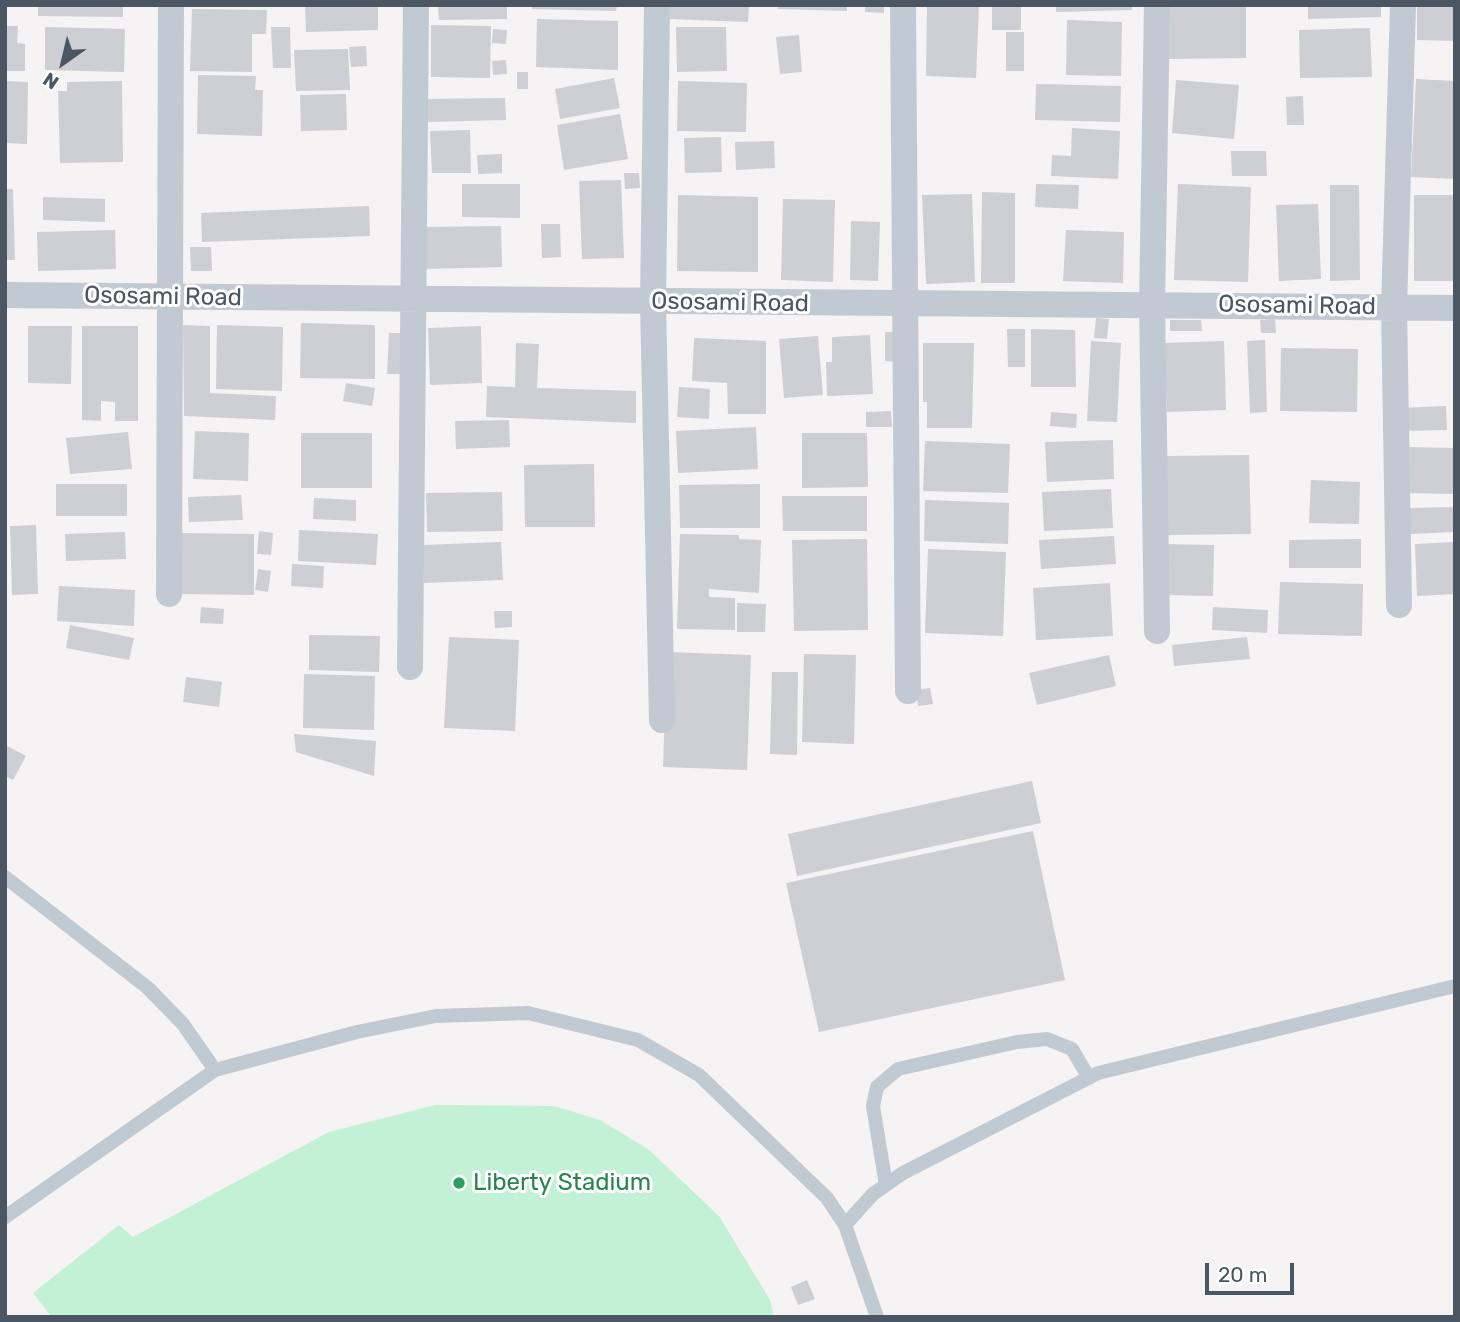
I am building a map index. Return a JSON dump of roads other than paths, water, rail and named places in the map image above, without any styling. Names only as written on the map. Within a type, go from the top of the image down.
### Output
[{"type":"street","points":[[169,594],[171,5]]},
{"type":"street","points":[[410,667],[416,5]]},
{"type":"street","points":[[657,5],[653,302],[662,720]]},
{"type":"street","points":[[903,5],[908,691]]},
{"type":"street","points":[[1157,5],[1152,304],[1157,631]]},
{"type":"street","points":[[1399,605],[1394,307],[1403,5]]},
{"type":"street","name":"Ososami Road","points":[[5,295],[1455,308]]},
{"type":"lane","points":[[5,877],[148,988],[183,1024],[215,1070]]},
{"type":"lane","points":[[845,1225],[873,1194],[903,1173],[1089,1078],[1139,1062],[1275,1032],[1455,986]]},
{"type":"lane","points":[[5,1217],[215,1070],[357,1032],[436,1016],[528,1013],[638,1040],[699,1076],[827,1198],[845,1225],[877,1317]]},
{"type":"lane","points":[[886,1185],[873,1106],[877,1087],[898,1069],[1017,1042],[1047,1039],[1072,1049],[1089,1078]]},
{"type":"place","name":"Liberty Stadium","points":[[459,1183]]}]
